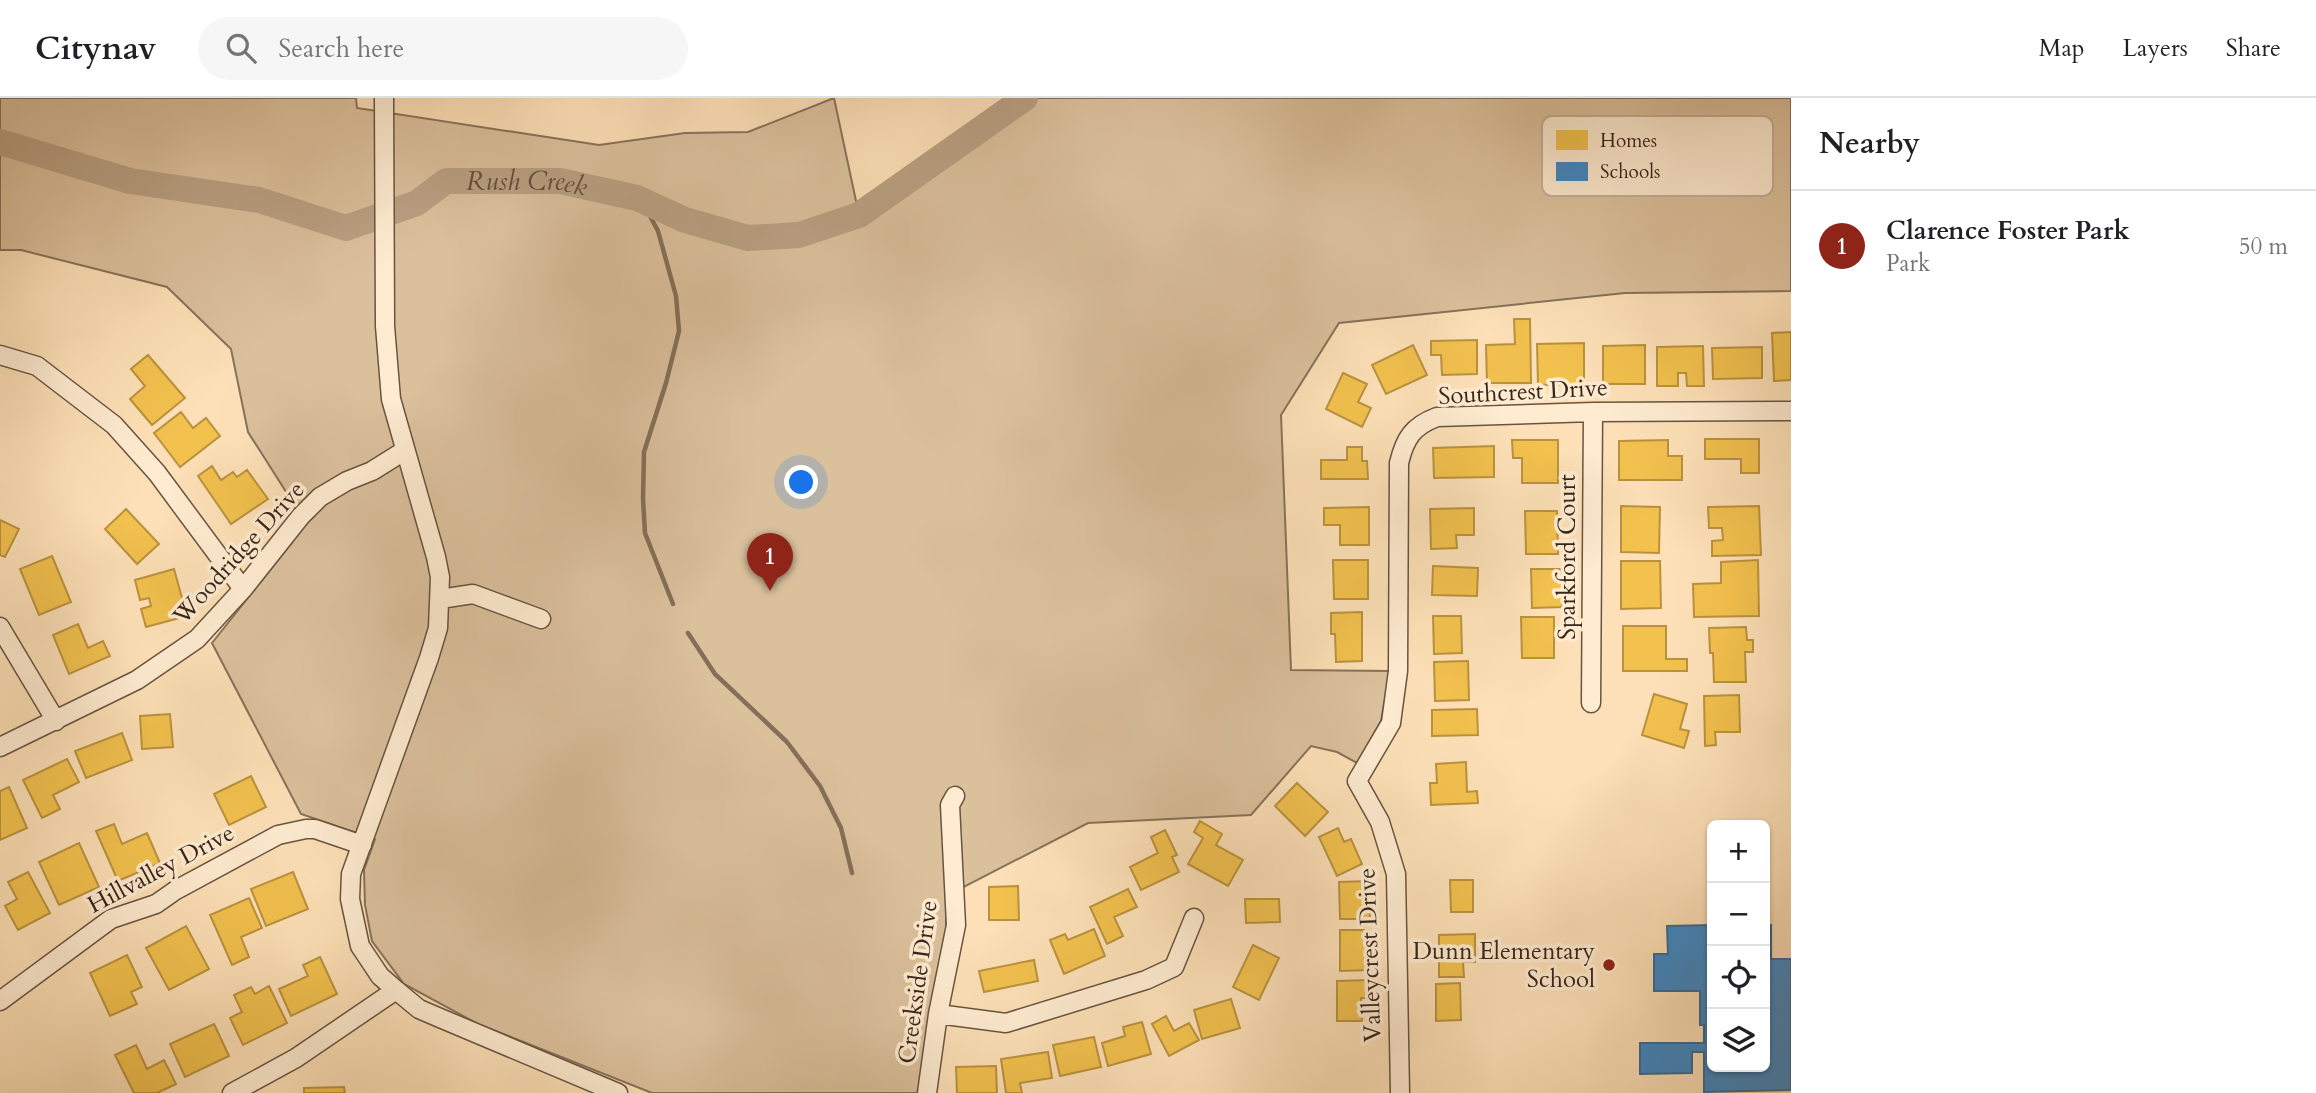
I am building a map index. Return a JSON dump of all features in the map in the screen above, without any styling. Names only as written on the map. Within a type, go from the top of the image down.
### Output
[{"type":"street","points":[[384,98],[385,326],[391,399],[436,557],[440,599],[438,628],[429,659],[351,874],[350,898],[355,932],[360,946],[380,976],[419,1009],[618,1093]]},
{"type":"street","points":[[0,355],[37,366],[114,425],[157,473],[243,589]]},
{"type":"street","name":"Southcrest Drive","points":[[1357,781],[1391,723],[1398,671],[1399,463],[1403,445],[1414,430],[1437,417],[1593,412],[1791,411]]},
{"type":"street","name":"Sparkford Court","points":[[1591,702],[1593,412]]},
{"type":"street","name":"Woodridge Drive","points":[[0,747],[137,680],[197,639],[320,497],[347,481],[372,471],[404,451]]},
{"type":"street","points":[[440,599],[473,594],[541,619]]},
{"type":"street","points":[[0,627],[56,721]]},
{"type":"street","name":"Valleycrest Drive","points":[[1357,781],[1380,822],[1396,874],[1400,1093]]},
{"type":"street","name":"Creekside Drive","points":[[927,1093],[956,925],[950,805],[954,796]]},
{"type":"street","name":"Hillvalley Drive","points":[[0,1001],[111,919],[156,904],[176,890],[278,835],[306,829],[315,830],[362,845]]},
{"type":"street","points":[[939,1014],[1006,1023],[1146,980],[1174,967],[1194,918]]},
{"type":"street","points":[[232,1093],[296,1058],[396,990]]},
{"type":"shaded area","points":[[0,98],[356,98],[357,108],[599,145],[685,133],[748,132],[834,98],[859,215],[1025,98],[1791,98],[1791,291],[1625,293],[1339,323],[1281,415],[1291,670],[1390,671],[1381,721],[1357,763],[1337,752],[1311,746],[1251,815],[1088,823],[946,896],[946,945],[918,1093],[652,1093],[478,1024],[404,984],[372,941],[365,905],[364,870],[375,839],[301,814],[212,643],[294,540],[295,506],[248,432],[231,349],[167,287],[21,250],[0,250]]},
{"type":"building: Homes","points":[[1514,319],[1530,319],[1531,383],[1487,383],[1486,345],[1515,344]]},
{"type":"building: Homes","points":[[1791,332],[1791,380],[1774,381],[1772,333]]},
{"type":"building: Homes","points":[[1477,340],[1477,374],[1442,375],[1441,355],[1431,355],[1431,341]]},
{"type":"building: Homes","points":[[1584,343],[1584,384],[1538,385],[1537,344]]},
{"type":"building: Homes","points":[[1413,345],[1427,375],[1386,394],[1372,365]]},
{"type":"building: Homes","points":[[1645,345],[1645,384],[1603,384],[1603,346]]},
{"type":"building: Homes","points":[[1703,346],[1704,386],[1687,386],[1686,373],[1678,373],[1678,386],[1657,386],[1657,347]]},
{"type":"building: Homes","points":[[1762,347],[1762,378],[1713,379],[1712,348]]},
{"type":"building: Homes","points":[[148,355],[185,398],[152,425],[130,399],[145,386],[131,369]]},
{"type":"building: Homes","points":[[1343,373],[1367,384],[1358,402],[1371,408],[1362,427],[1326,409]]},
{"type":"building: Homes","points":[[181,412],[193,428],[206,418],[220,436],[180,467],[154,433]]},
{"type":"building: Homes","points":[[1705,439],[1759,439],[1759,473],[1741,473],[1741,459],[1705,459]]},
{"type":"building: Homes","points":[[1512,440],[1558,440],[1558,483],[1522,483],[1522,458],[1513,458]]},
{"type":"building: Homes","points":[[1668,440],[1668,456],[1682,456],[1682,480],[1619,480],[1619,441]]},
{"type":"building: Homes","points":[[1494,446],[1494,477],[1434,478],[1433,448]]},
{"type":"building: Homes","points":[[1347,447],[1362,447],[1362,461],[1367,461],[1368,479],[1321,479],[1321,460],[1347,460]]},
{"type":"building: Homes","points":[[212,466],[221,480],[233,472],[237,477],[247,470],[268,499],[231,524],[198,476]]},
{"type":"building: Homes","points":[[1621,506],[1660,507],[1659,553],[1621,552]]},
{"type":"building: Homes","points":[[1759,506],[1761,555],[1712,556],[1712,541],[1723,540],[1722,528],[1709,528],[1708,507]]},
{"type":"building: Homes","points":[[1369,507],[1369,545],[1340,545],[1340,525],[1324,525],[1324,508]]},
{"type":"building: Homes","points":[[1474,508],[1474,535],[1456,535],[1457,548],[1431,549],[1430,509]]},
{"type":"building: Homes","points":[[126,509],[159,544],[137,564],[105,529]]},
{"type":"building: Homes","points":[[1525,511],[1557,511],[1558,554],[1526,554]]},
{"type":"building: Homes","points":[[0,520],[19,529],[5,557],[0,555]]},
{"type":"building: Homes","points":[[52,556],[71,602],[39,615],[20,569]]},
{"type":"building: Homes","points":[[1333,560],[1368,560],[1368,599],[1334,599]]},
{"type":"building: Homes","points":[[1758,560],[1759,616],[1694,617],[1693,584],[1721,583],[1721,562]]},
{"type":"building: Homes","points":[[1621,561],[1660,561],[1661,608],[1621,609]]},
{"type":"building: Homes","points":[[1433,566],[1478,568],[1477,596],[1432,595]]},
{"type":"building: Homes","points":[[174,569],[187,616],[146,627],[141,609],[151,606],[149,598],[140,600],[135,580]]},
{"type":"building: Homes","points":[[1531,569],[1561,569],[1562,607],[1532,608]]},
{"type":"building: Homes","points":[[1362,612],[1362,661],[1336,662],[1335,634],[1331,634],[1331,613]]},
{"type":"building: Homes","points":[[1433,616],[1461,616],[1462,653],[1434,654]]},
{"type":"building: Homes","points":[[1521,617],[1554,617],[1554,658],[1522,658]]},
{"type":"building: Homes","points":[[78,624],[88,648],[103,641],[110,656],[69,674],[53,635]]},
{"type":"building: Homes","points":[[1623,626],[1666,626],[1666,659],[1687,659],[1687,671],[1623,671]]},
{"type":"building: Homes","points":[[1746,627],[1747,640],[1753,640],[1753,652],[1745,652],[1746,682],[1714,682],[1709,628]]},
{"type":"building: Homes","points":[[1468,661],[1469,700],[1435,701],[1434,662]]},
{"type":"building: Homes","points":[[1654,694],[1687,704],[1680,729],[1689,731],[1684,748],[1642,735]]},
{"type":"building: Homes","points":[[1739,695],[1740,732],[1715,732],[1716,745],[1705,746],[1704,696]]},
{"type":"building: Homes","points":[[1477,709],[1478,735],[1432,736],[1432,710]]},
{"type":"building: Homes","points":[[170,714],[173,747],[142,749],[140,716]]},
{"type":"building: Homes","points":[[122,733],[132,760],[86,778],[75,751]]},
{"type":"building: Homes","points":[[67,759],[79,782],[53,795],[60,809],[42,818],[23,780]]},
{"type":"building: Homes","points":[[1466,762],[1467,792],[1477,791],[1478,803],[1431,805],[1430,783],[1437,783],[1436,764]]},
{"type":"building: Homes","points":[[251,776],[266,807],[229,825],[214,794]]},
{"type":"building: Homes","points":[[1297,783],[1328,812],[1305,836],[1275,806]]},
{"type":"building: Homes","points":[[9,787],[27,828],[0,840],[0,791]]},
{"type":"building: Homes","points":[[1200,821],[1222,834],[1216,845],[1243,860],[1228,886],[1188,864],[1203,838],[1194,832]]},
{"type":"building: Homes","points":[[114,824],[122,844],[147,833],[160,863],[118,881],[96,831]]},
{"type":"building: Homes","points":[[1338,828],[1344,842],[1351,839],[1362,864],[1337,876],[1319,837]]},
{"type":"building: Homes","points":[[1165,830],[1177,855],[1172,857],[1179,872],[1141,890],[1130,867],[1158,853],[1151,837]]},
{"type":"building: Homes","points":[[79,843],[99,887],[59,905],[39,862]]},
{"type":"building: Homes","points":[[28,872],[50,913],[18,930],[5,906],[17,899],[8,882]]},
{"type":"building: Homes","points":[[293,872],[308,909],[266,926],[251,889]]},
{"type":"building: Homes","points":[[1450,880],[1473,880],[1473,912],[1451,912]]},
{"type":"building: Homes","points":[[1369,881],[1370,919],[1340,919],[1339,882]]},
{"type":"building: Homes","points":[[1018,886],[1019,920],[989,920],[989,887]]},
{"type":"building: Homes","points":[[1128,889],[1137,907],[1114,917],[1123,936],[1107,944],[1090,907]]},
{"type":"building: Homes","points":[[249,898],[262,928],[241,937],[249,957],[232,965],[210,915]]},
{"type":"building: Homes","points":[[1245,899],[1279,899],[1280,922],[1246,923]]},
{"type":"building: Homes","points":[[186,926],[209,969],[169,990],[146,948]]},
{"type":"building: Homes","points":[[1094,929],[1105,956],[1064,974],[1050,940],[1065,934],[1068,940]]},
{"type":"building: Homes","points":[[1340,930],[1369,930],[1370,970],[1340,971]]},
{"type":"building: Homes","points":[[1475,934],[1475,962],[1463,962],[1464,977],[1439,977],[1439,935]]},
{"type":"building: Homes","points":[[1253,945],[1279,958],[1259,1000],[1233,987]]},
{"type":"building: Homes","points":[[127,955],[142,987],[131,992],[137,1004],[110,1016],[90,973]]},
{"type":"building: Homes","points":[[320,957],[337,994],[291,1016],[279,989],[308,976],[303,965]]},
{"type":"building: Homes","points":[[1034,960],[1038,981],[984,992],[979,971]]},
{"type":"building: Homes","points":[[1370,980],[1370,998],[1361,998],[1362,1021],[1337,1021],[1337,981]]},
{"type":"building: Homes","points":[[1460,983],[1461,1020],[1436,1021],[1436,984]]},
{"type":"building: Homes","points":[[269,986],[287,1023],[243,1045],[230,1018],[242,1012],[234,995],[251,987],[255,994]]},
{"type":"building: Homes","points":[[1231,999],[1240,1028],[1202,1039],[1194,1010]]},
{"type":"building: Homes","points":[[1166,1016],[1174,1031],[1189,1023],[1199,1040],[1169,1056],[1152,1024]]},
{"type":"building: Homes","points":[[1142,1022],[1151,1054],[1108,1066],[1102,1043],[1125,1036],[1123,1027]]},
{"type":"building: Homes","points":[[214,1024],[229,1056],[185,1077],[170,1044]]},
{"type":"building: Homes","points":[[1094,1037],[1101,1067],[1060,1076],[1053,1045]]},
{"type":"building: Homes","points":[[136,1045],[147,1069],[164,1060],[176,1084],[157,1093],[134,1093],[115,1055]]},
{"type":"building: Homes","points":[[1048,1052],[1052,1078],[1020,1083],[1022,1093],[1006,1093],[1001,1059]]},
{"type":"building: Homes","points":[[996,1066],[997,1093],[957,1093],[956,1067]]},
{"type":"building: Homes","points":[[344,1087],[345,1093],[304,1093],[304,1088]]},
{"type":"building: Schools","points":[[1707,925],[1707,1072],[1770,1072],[1771,925],[1771,959],[1791,959],[1791,1090],[1704,1092],[1704,1052],[1692,1052],[1692,1073],[1640,1074],[1640,1043],[1704,1043],[1704,1025],[1700,1025],[1700,991],[1654,991],[1654,954],[1668,954],[1667,926]]},
{"type":"waterway","name":"Rush Creek","points":[[0,142],[130,181],[259,200],[346,228],[417,203],[446,181],[560,181],[637,198],[685,220],[748,238],[799,235],[859,215],[1025,98]]},
{"type":"waterway","points":[[642,201],[658,231],[676,296],[679,331],[644,452],[645,533],[673,604]]},
{"type":"waterway","points":[[688,633],[715,674],[787,742],[820,786],[841,828],[852,873]]},
{"type":"place","name":"Clarence Foster Park","points":[[770,591]]},
{"type":"place","name":"Dunn Elementary School","points":[[1609,965]]}]
